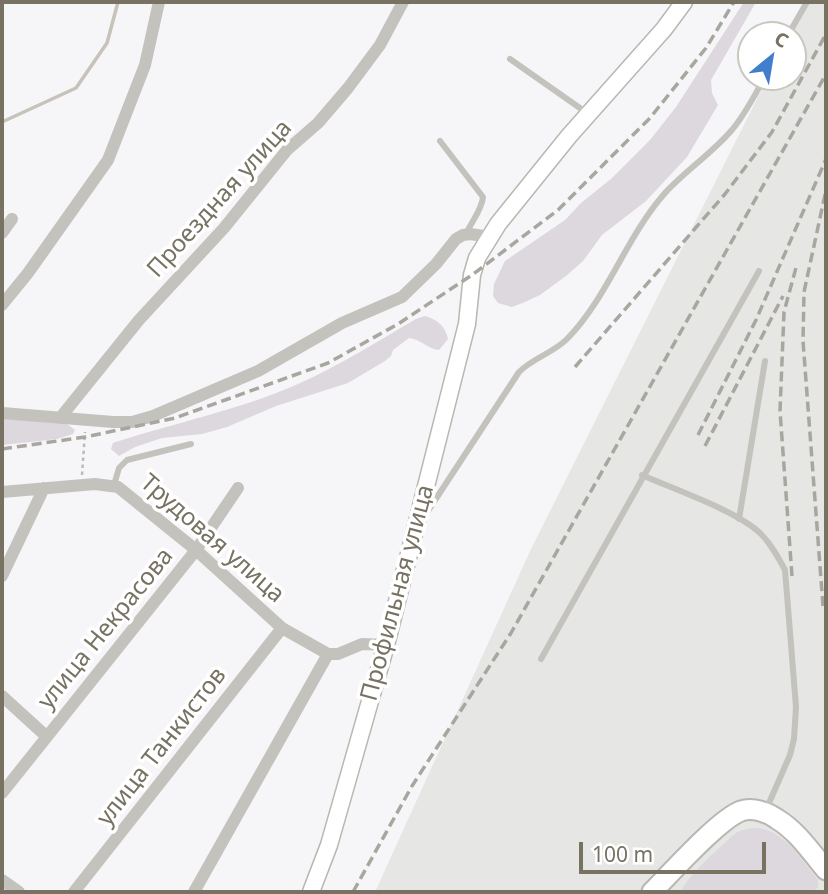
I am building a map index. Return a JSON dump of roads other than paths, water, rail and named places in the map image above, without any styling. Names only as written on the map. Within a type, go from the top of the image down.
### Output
[{"type":"main road","points":[[490,237],[569,136],[664,29],[684,2]]},
{"type":"main road","name":"Профильная улица","points":[[311,892],[329,845],[386,645],[467,324],[472,275],[477,258],[490,237]]},
{"type":"main road","points":[[652,892],[667,885],[729,818],[741,811],[752,809],[765,812],[788,827],[826,870]]},
{"type":"street","points":[[2,305],[108,160],[145,65],[159,2]]},
{"type":"street","name":"Проездная улица","points":[[60,418],[139,320],[224,228],[288,150],[318,123],[348,88],[380,45],[403,2]]},
{"type":"street","points":[[2,233],[12,219]]},
{"type":"street","points":[[2,413],[132,422],[153,416],[258,371],[342,323],[401,297],[436,264],[456,239],[466,234],[490,237]]},
{"type":"street","name":"Трудовая улица","points":[[2,492],[114,485],[127,492],[196,550],[282,628],[328,653]]},
{"type":"street","points":[[2,576],[44,488]]},
{"type":"street","name":"улица Некрасова","points":[[2,793],[196,550],[238,488]]},
{"type":"street","name":"улица Танкистов","points":[[74,892],[282,628]]},
{"type":"street","points":[[194,892],[328,653],[338,654],[362,644],[386,645]]},
{"type":"street","points":[[2,696],[46,736]]},
{"type":"street","points":[[2,880],[19,892]]},
{"type":"lane","points":[[796,21],[807,2]]},
{"type":"lane","points":[[510,59],[588,114]]},
{"type":"lane","points":[[415,530],[519,372],[526,364],[566,339],[613,276],[647,214],[666,191],[730,131],[744,115],[757,91]]},
{"type":"lane","points":[[440,141],[483,197],[466,234]]},
{"type":"lane","points":[[541,659],[759,271]]},
{"type":"lane","points":[[739,519],[765,361]]},
{"type":"lane","points":[[114,485],[119,468],[127,460],[191,444]]},
{"type":"lane","points":[[642,475],[739,519],[759,532],[774,550],[785,570],[796,707],[794,739],[787,763],[765,812]]},
{"type":"waterway","points":[[2,122],[76,88],[107,43],[118,2]]},
{"type":"railway","points":[[2,449],[85,437],[175,418],[328,363],[398,324],[472,275],[558,210],[650,118],[706,48],[734,2]]},
{"type":"railway","points":[[575,367],[725,194],[772,132],[826,34]]},
{"type":"railway","points":[[353,892],[412,786],[511,633],[826,74]]},
{"type":"railway","points":[[698,435],[756,320],[826,159]]},
{"type":"railway","points":[[823,606],[803,341],[804,292],[826,190]]},
{"type":"railway","points":[[792,576],[780,411],[784,312],[797,264]]},
{"type":"railway","points":[[705,446],[783,296]]}]
